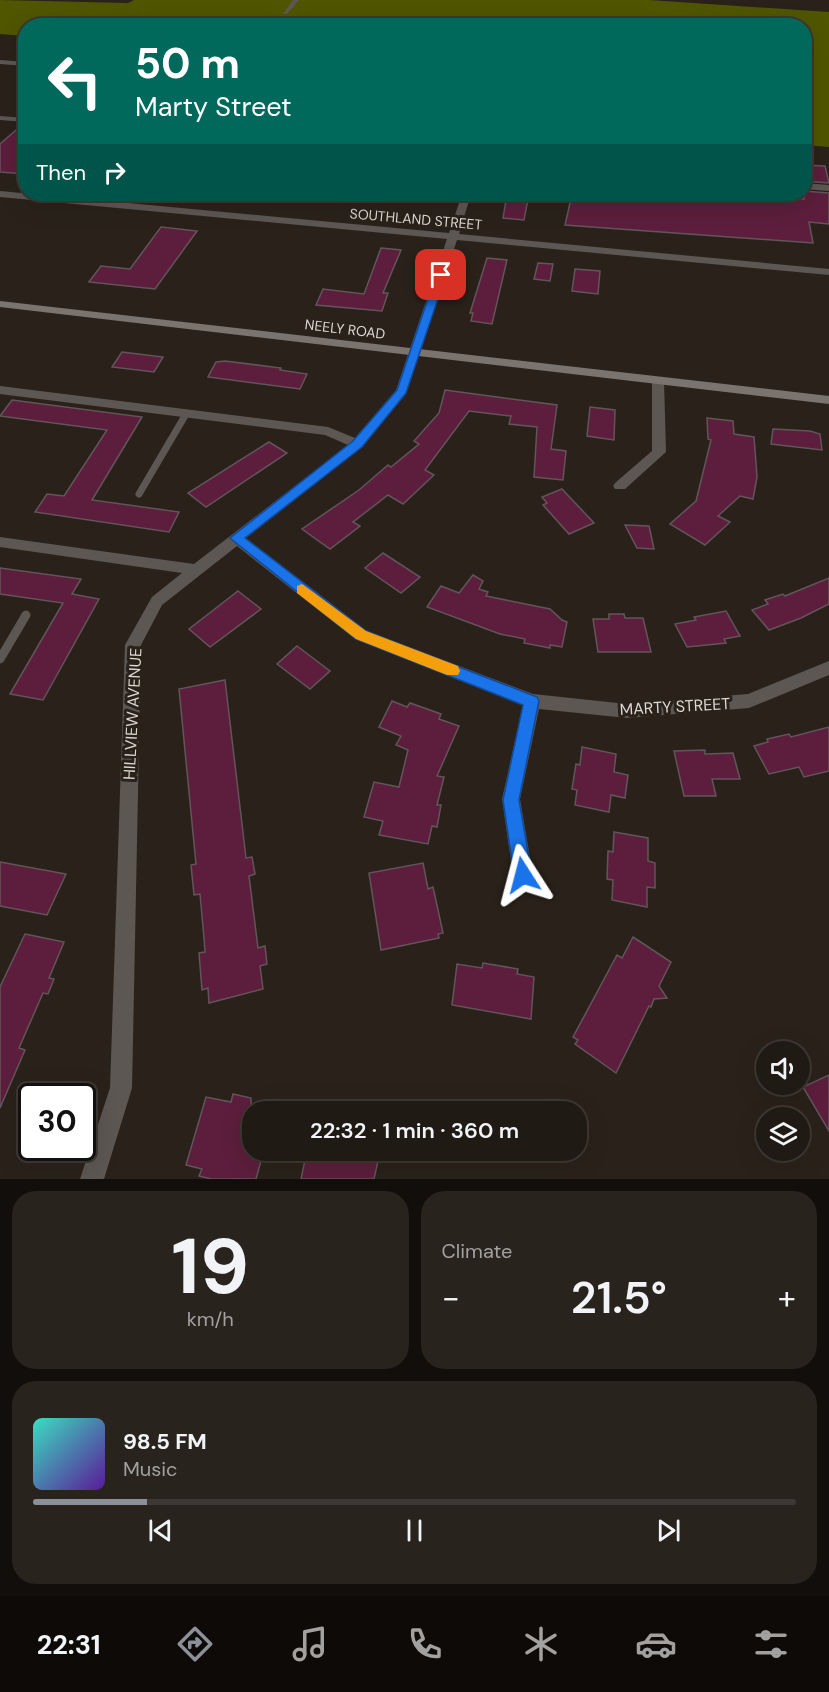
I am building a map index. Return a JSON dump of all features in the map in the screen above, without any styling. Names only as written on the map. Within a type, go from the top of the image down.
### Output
[{"type":"street","points":[[285,13],[296,0]]},
{"type":"street","points":[[0,62],[18,63]]},
{"type":"street","points":[[0,118],[18,119]]},
{"type":"street","points":[[812,187],[829,188]]},
{"type":"street","name":"SOUTHLAND STREET","points":[[0,194],[18,196]]},
{"type":"street","name":"SOUTHLAND STREET","points":[[76,201],[829,272]]},
{"type":"street","name":"HILLVIEW AVENUE","points":[[92,1179],[121,1088],[133,645],[157,601],[357,444],[402,391],[465,201]]},
{"type":"street","name":"NEELY ROAD","points":[[0,304],[829,400]]},
{"type":"street","points":[[620,486],[659,452],[657,381]]},
{"type":"street","points":[[0,390],[328,431],[357,444]]},
{"type":"street","name":"MARTY STREET","points":[[236,538],[361,635],[532,701],[627,711],[749,701],[829,668]]},
{"type":"street","points":[[0,542],[196,570]]},
{"type":"street","points":[[523,875],[511,800],[532,701]]},
{"type":"lane","points":[[139,494],[186,414]]},
{"type":"lane","points":[[0,659],[26,615]]},
{"type":"shaded area","points":[[0,0],[128,3],[134,0],[649,0],[829,12],[829,147],[812,146],[812,18],[18,18],[18,35],[0,34]]},
{"type":"building","points":[[18,128],[18,173],[0,172],[0,144]]},
{"type":"building","points":[[812,165],[825,166],[829,183],[812,182]]},
{"type":"building","points":[[812,192],[829,193],[829,224],[809,222],[813,243],[565,225],[570,201],[812,201]]},
{"type":"building","points":[[506,201],[528,201],[524,220],[503,218]]},
{"type":"building","points":[[161,227],[197,231],[155,289],[89,282],[101,266],[130,269]]},
{"type":"building","points":[[381,248],[401,250],[383,293],[388,293],[382,311],[316,305],[323,289],[364,294]]},
{"type":"building","points":[[487,258],[507,260],[492,324],[471,321],[473,313],[470,313]]},
{"type":"building","points":[[538,263],[553,264],[550,281],[534,279]]},
{"type":"building","points":[[575,269],[600,271],[598,294],[572,291]]},
{"type":"building","points":[[122,352],[163,357],[154,372],[112,367]]},
{"type":"building","points":[[225,361],[281,368],[280,370],[307,374],[300,389],[208,377],[216,362]]},
{"type":"building","points":[[445,390],[557,405],[551,449],[566,451],[563,480],[534,477],[537,427],[509,424],[511,416],[469,411],[425,470],[434,475],[403,504],[388,495],[353,522],[360,526],[330,549],[302,529],[359,490],[388,465],[391,467],[419,444],[414,441],[439,413]]},
{"type":"building","points":[[12,400],[142,417],[92,500],[179,512],[169,532],[35,512],[47,494],[64,496],[107,430],[0,416]]},
{"type":"building","points":[[590,407],[615,410],[614,440],[587,436]]},
{"type":"building","points":[[707,418],[733,421],[734,434],[754,437],[757,477],[753,499],[740,496],[718,516],[730,522],[705,545],[670,524],[696,501],[711,440],[708,439]]},
{"type":"building","points":[[773,429],[810,431],[820,434],[822,450],[771,444]]},
{"type":"building","points":[[269,442],[287,453],[206,507],[188,493]]},
{"type":"building","points":[[562,489],[594,523],[569,534],[543,505],[547,503],[542,497]]},
{"type":"building","points":[[625,525],[649,526],[654,549],[637,548]]},
{"type":"building","points":[[383,553],[420,577],[401,593],[365,568]]},
{"type":"building","points":[[0,568],[81,579],[72,594],[99,599],[43,700],[10,694],[63,603],[0,594]]},
{"type":"building","points":[[473,575],[483,581],[479,589],[488,592],[486,596],[550,609],[567,622],[562,647],[550,645],[550,648],[524,643],[525,639],[500,634],[427,607],[441,586],[459,593]]},
{"type":"building","points":[[829,578],[829,604],[801,618],[769,630],[752,610],[768,604],[765,600],[783,594],[785,596]]},
{"type":"building","points":[[238,591],[261,609],[210,647],[189,629]]},
{"type":"building","points":[[726,611],[740,636],[724,639],[726,643],[687,647],[675,624],[696,620],[694,617]]},
{"type":"building","points":[[609,614],[624,614],[625,618],[643,618],[651,652],[598,652],[593,619],[609,619]]},
{"type":"building","points":[[297,646],[330,671],[310,689],[277,664]]},
{"type":"building","points":[[225,680],[246,858],[252,857],[255,874],[249,876],[258,948],[265,946],[267,964],[260,966],[263,989],[209,1003],[208,988],[202,990],[199,953],[205,952],[204,938],[200,894],[194,895],[191,865],[196,864],[179,689]]},
{"type":"building","points":[[392,701],[407,707],[410,703],[441,714],[439,719],[459,726],[437,776],[444,777],[437,805],[441,805],[437,827],[432,826],[428,844],[379,835],[383,821],[364,817],[374,782],[399,787],[408,750],[396,745],[401,736],[379,727]]},
{"type":"building","points":[[829,727],[829,771],[804,777],[799,767],[769,774],[754,746],[768,742],[767,739],[789,734],[791,737]]},
{"type":"building","points":[[582,747],[616,754],[614,772],[628,775],[625,798],[611,795],[609,812],[575,805],[577,790],[572,789],[576,764],[580,765]]},
{"type":"building","points":[[705,750],[705,754],[733,753],[740,779],[712,779],[716,796],[684,796],[674,751]]},
{"type":"building","points":[[614,832],[648,838],[648,861],[655,863],[655,888],[647,887],[647,907],[612,900],[613,880],[607,879],[608,851],[613,852]]},
{"type":"building","points":[[0,862],[66,874],[47,915],[0,906]]},
{"type":"building","points":[[423,863],[428,889],[433,887],[443,933],[438,934],[439,938],[381,950],[369,873]]},
{"type":"building","points":[[25,934],[64,942],[49,978],[54,979],[48,994],[43,993],[19,1048],[25,1050],[0,1108],[0,987]]},
{"type":"building","points":[[633,937],[671,962],[659,986],[667,998],[654,999],[651,1007],[649,1006],[616,1073],[575,1044],[578,1040],[573,1037],[617,955],[622,958]]},
{"type":"building","points":[[483,963],[518,969],[517,974],[534,977],[531,1019],[452,1005],[457,964],[482,968]]},
{"type":"building","points":[[829,1075],[829,1131],[808,1095],[810,1095],[810,1084]]},
{"type":"building","points":[[233,1094],[251,1098],[251,1101],[242,1101],[242,1161],[261,1161],[256,1179],[211,1179],[199,1176],[202,1169],[186,1165],[206,1097],[231,1102]]},
{"type":"building","points":[[305,1161],[378,1161],[374,1179],[301,1179]]},
{"type":"slow traffic","points":[[302,590],[361,635],[452,671]]},
{"type":"route","points":[[441,275],[402,391],[357,444],[236,538],[361,635],[532,701],[511,800],[523,875]]}]
